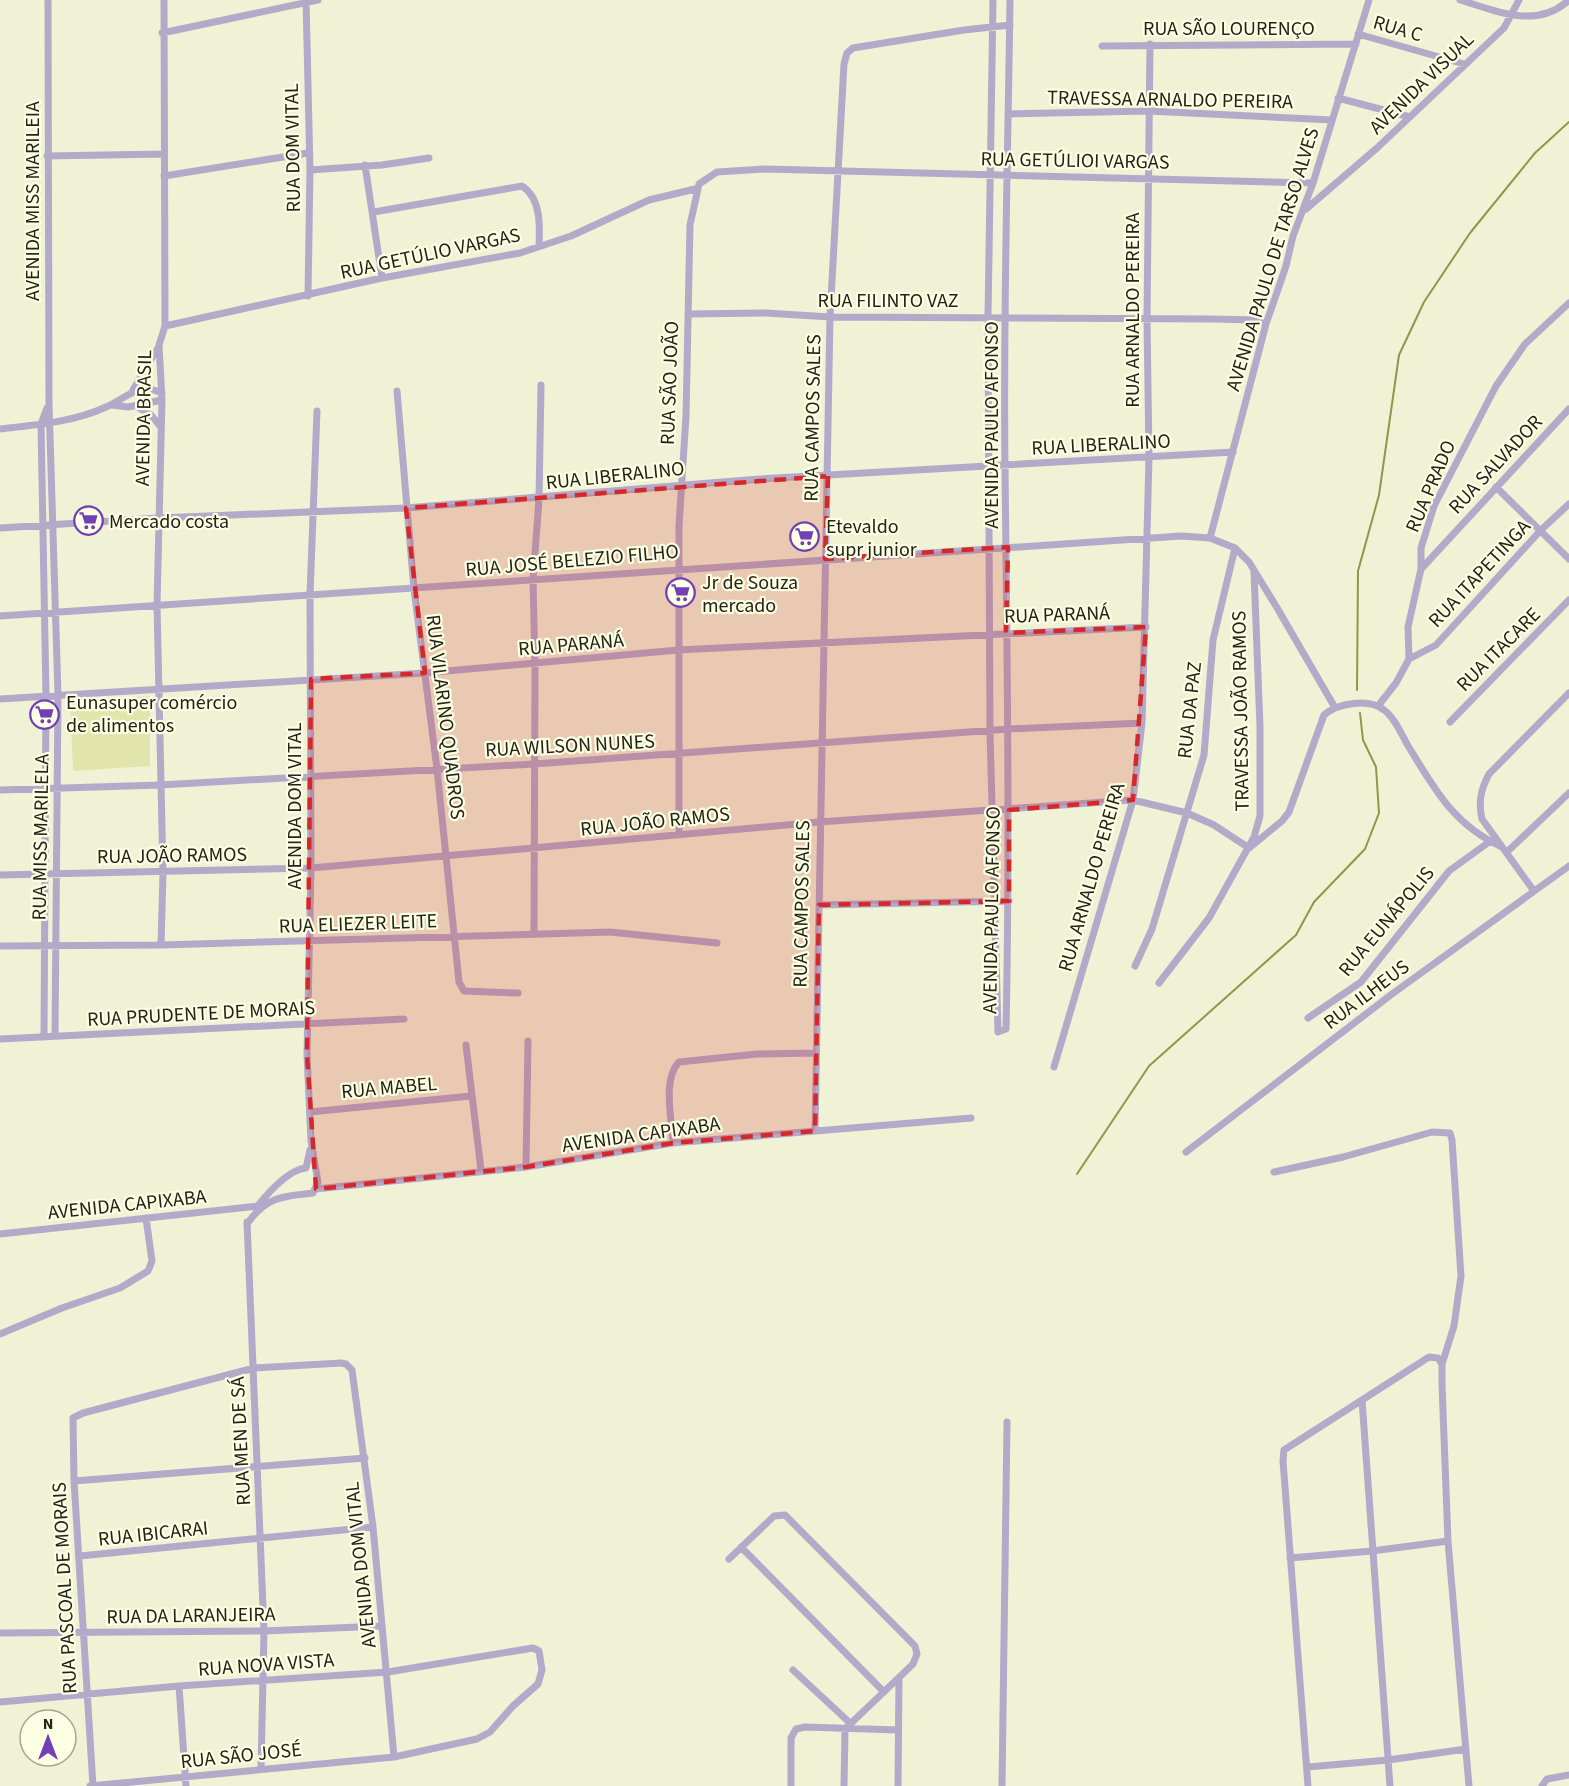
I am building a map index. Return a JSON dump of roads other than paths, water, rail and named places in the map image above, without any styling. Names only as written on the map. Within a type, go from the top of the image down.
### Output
[{"type":"street","name":"AVENIDA MISS MARILEIA","points":[[48,0],[50,423]]},
{"type":"street","name":"AVENIDA BRASIL","points":[[161,945],[162,873],[157,605],[162,397],[159,345],[165,326],[162,33],[164,0]]},
{"type":"street","points":[[162,33],[318,0]]},
{"type":"street","name":"AVENIDA PAULO AFONSO","points":[[993,0],[988,317],[990,811],[996,1028],[998,1032],[1004,1032],[1006,1029],[1009,901],[1009,729],[1006,633],[1008,547],[1005,465],[1010,0]]},
{"type":"street","name":"AVENIDA PAULO DE TARSO ALVES","points":[[1210,538],[1266,324],[1286,266],[1293,236],[1313,183],[1369,0]]},
{"type":"street","points":[[1460,0],[1513,16],[1547,15],[1569,0]]},
{"type":"street","points":[[1513,16],[1519,0]]},
{"type":"street","name":"RUA DOM VITAL","points":[[306,1],[310,170],[308,296]]},
{"type":"street","name":"AVENIDA VISUAL","points":[[1303,211],[1410,117],[1504,28],[1513,16]]},
{"type":"street","name":"RUA CAMPOS SALES","points":[[815,1131],[820,745],[830,317],[836,240],[836,171],[841,95],[847,53],[853,48],[1010,25]]},
{"type":"street","name":"RUA C","points":[[1358,34],[1464,64]]},
{"type":"street","name":"RUA SÃO LOURENÇO","points":[[1102,46],[1150,44],[1220,47],[1356,44]]},
{"type":"street","name":"RUA ARNALDO PEREIRA","points":[[1054,1067],[1133,800],[1142,723],[1149,458],[1147,318],[1150,44]]},
{"type":"street","points":[[1338,98],[1410,117]]},
{"type":"street","name":"TRAVESSA ARNALDO PEREIRA","points":[[1008,114],[1148,111],[1332,120]]},
{"type":"street","points":[[164,176],[308,153]]},
{"type":"street","points":[[47,156],[164,154]]},
{"type":"street","points":[[310,170],[429,158]]},
{"type":"street","points":[[365,165],[374,212],[382,278]]},
{"type":"street","points":[[695,189],[706,177],[735,170],[836,171]]},
{"type":"street","name":"RUA GETÚLIOI VARGAS","points":[[836,171],[1313,183]]},
{"type":"street","points":[[374,212],[522,186],[533,195],[535,202],[539,246]]},
{"type":"street","name":"RUA GETÚLIO VARGAS","points":[[165,326],[382,278],[520,253],[571,236],[649,200],[695,189]]},
{"type":"street","name":"RUA SÃO JOÃO","points":[[679,834],[678,568],[686,416],[690,225],[695,189]]},
{"type":"street","name":"RUA PRADO","points":[[1378,706],[1396,683],[1408,659],[1408,627],[1420,569],[1421,548],[1434,506],[1496,386],[1525,344],[1569,303]]},
{"type":"street","name":"RUA FILINTO VAZ","points":[[688,314],[1147,318],[1254,320],[1266,324]]},
{"type":"street","points":[[133,390],[159,345]]},
{"type":"street","points":[[534,934],[533,580],[541,385]]},
{"type":"street","points":[[0,429],[50,423],[92,413],[112,405],[133,390],[142,388],[162,397]]},
{"type":"street","name":"RUA VILARINO QUADROS","points":[[397,392],[414,589],[447,856],[459,982],[464,991],[518,993]]},
{"type":"street","points":[[112,405],[136,406],[162,397]]},
{"type":"street","name":"AVENIDA MISS MARILEIA","points":[[41,424],[49,403]]},
{"type":"street","points":[[136,406],[151,416],[160,426]]},
{"type":"street","name":"RUA SALVADOR","points":[[1420,569],[1569,409]]},
{"type":"street","name":"AVENIDA DOM VITAL","points":[[316,411],[310,595],[311,868],[308,942],[310,1112],[311,1141],[318,1182],[316,1189]]},
{"type":"street","name":"RUA MISS MARILELA","points":[[50,423],[58,695],[55,1036]]},
{"type":"street","name":"RUA MISS MARILELA","points":[[41,424],[46,696],[42,945],[44,1036]]},
{"type":"street","name":"RUA LIBERALINO","points":[[0,528],[158,518],[406,508],[538,499],[681,485],[1233,452]]},
{"type":"street","points":[[1496,487],[1569,559]]},
{"type":"street","name":"RUA ITAPETINGA","points":[[1408,659],[1436,645],[1541,530],[1569,504]]},
{"type":"street","points":[[1148,538],[1181,536],[1210,538],[1235,548],[1254,572],[1298,641],[1334,706]]},
{"type":"street","name":"RUA JOSÉ BELEZIO FILHO","points":[[0,616],[414,589],[678,568],[1148,538]]},
{"type":"street","name":"RUA DA PAZ","points":[[1135,966],[1152,929],[1204,755],[1214,640],[1235,548]]},
{"type":"street","name":"TRAVESSA JOÃO RAMOS","points":[[1249,848],[1260,816],[1260,727],[1254,572]]},
{"type":"street","name":"RUA ITACARE","points":[[1450,722],[1569,600]]},
{"type":"street","name":"RUA PARANÁ","points":[[0,699],[425,673],[535,665],[678,650],[1146,627]]},
{"type":"street","points":[[1534,891],[1482,819],[1479,806],[1482,788],[1489,774],[1569,693]]},
{"type":"street","points":[[1159,983],[1209,918],[1249,848],[1282,821],[1288,812],[1324,715],[1334,706],[1370,704],[1387,712],[1431,782],[1460,822],[1478,837],[1504,850]]},
{"type":"street","name":"RUA WILSON NUNES","points":[[0,790],[160,785],[534,764],[820,745],[1009,729],[1142,723]]},
{"type":"street","points":[[1504,850],[1569,793]]},
{"type":"street","name":"RUA JOÃO RAMOS","points":[[0,875],[311,868],[533,850],[819,822],[1133,800],[1187,813],[1214,825],[1249,848]]},
{"type":"street","name":"RUA EUNÁPOLIS","points":[[1308,1018],[1361,982],[1449,871],[1489,842]]},
{"type":"street","name":"RUA ILHEUS","points":[[1186,1152],[1392,994],[1569,866]]},
{"type":"street","points":[[819,905],[1009,901]]},
{"type":"street","name":"RUA ELIEZER LEITE","points":[[0,946],[308,942],[456,935],[610,932],[717,943]]},
{"type":"street","name":"RUA PRUDENTE DE MORAIS","points":[[0,1039],[404,1019]]},
{"type":"street","points":[[526,1167],[528,1041]]},
{"type":"street","points":[[466,1045],[482,1170]]},
{"type":"street","points":[[673,1143],[670,1080],[673,1067],[679,1062],[757,1054],[815,1053]]},
{"type":"street","name":"RUA MABEL","points":[[310,1112],[471,1096]]},
{"type":"street","name":"AVENIDA CAPIXABA","points":[[316,1189],[526,1167],[673,1143],[971,1118]]},
{"type":"street","points":[[1274,1172],[1343,1157],[1432,1132],[1450,1133],[1454,1147],[1461,1276],[1454,1326],[1442,1364],[1448,1540],[1469,1786]]},
{"type":"street","points":[[247,1224],[249,1216],[273,1187],[299,1169],[306,1168],[311,1141]]},
{"type":"street","points":[[247,1224],[268,1201],[276,1197],[313,1193],[316,1189]]},
{"type":"street","name":"AVENIDA CAPIXABA","points":[[0,1234],[258,1206]]},
{"type":"street","points":[[0,1334],[62,1308],[120,1288],[148,1271],[152,1260],[146,1218]]},
{"type":"street","name":"RUA MEN DE SÁ","points":[[247,1224],[264,1631],[261,1769]]},
{"type":"street","points":[[1308,1786],[1284,1450],[1429,1357],[1437,1358],[1442,1364]]},
{"type":"street","name":"AVENIDA DOM VITAL","points":[[254,1368],[341,1363],[346,1364],[352,1370],[373,1527],[394,1757]]},
{"type":"street","name":"RUA PASCOAL DE MORAIS","points":[[92,1786],[85,1634],[71,1424],[78,1414],[254,1368]]},
{"type":"street","points":[[1362,1400],[1390,1786]]},
{"type":"street","points":[[1002,1786],[1007,1422]]},
{"type":"street","points":[[74,1481],[365,1458]]},
{"type":"street","points":[[729,1559],[774,1516],[785,1515],[915,1646],[916,1658],[899,1679],[847,1726],[844,1786]]},
{"type":"street","name":"RUA IBICARAI","points":[[80,1556],[373,1527]]},
{"type":"street","points":[[1290,1558],[1372,1551],[1448,1540]]},
{"type":"street","points":[[741,1547],[884,1692]]},
{"type":"street","name":"RUA DA LARANJEIRA","points":[[0,1633],[264,1631],[382,1626]]},
{"type":"street","name":"RUA NOVA VISTA","points":[[0,1702],[87,1693],[388,1672],[533,1648]]},
{"type":"street","name":"RUA SÃO JOSÉ","points":[[92,1786],[394,1757],[477,1739],[490,1732],[513,1706],[538,1684],[542,1670],[542,1656],[533,1648]]},
{"type":"street","points":[[793,1670],[847,1726]]},
{"type":"street","points":[[898,1786],[899,1679]]},
{"type":"street","points":[[179,1686],[186,1786]]},
{"type":"street","points":[[791,1786],[791,1738],[796,1729],[847,1726],[898,1730]]},
{"type":"street","points":[[1308,1767],[1388,1760],[1466,1749]]},
{"type":"street","points":[[1542,1786],[1547,1779],[1569,1774]]},
{"type":"waterway","points":[[1357,690],[1358,571],[1379,495],[1399,355],[1424,302],[1470,233],[1535,153],[1569,122]]},
{"type":"waterway","points":[[1077,1174],[1149,1066],[1296,935],[1314,902],[1365,849],[1379,813],[1376,767],[1363,740],[1360,713]]},
{"type":"place","name":"Mercado costa","points":[[88,521]]},
{"type":"place","name":"Etevaldo supr junior","points":[[805,537]]},
{"type":"place","name":"Jr de Souza mercado","points":[[681,593]]},
{"type":"place","name":"Eunasuper comércio de alimentos","points":[[45,714]]}]
